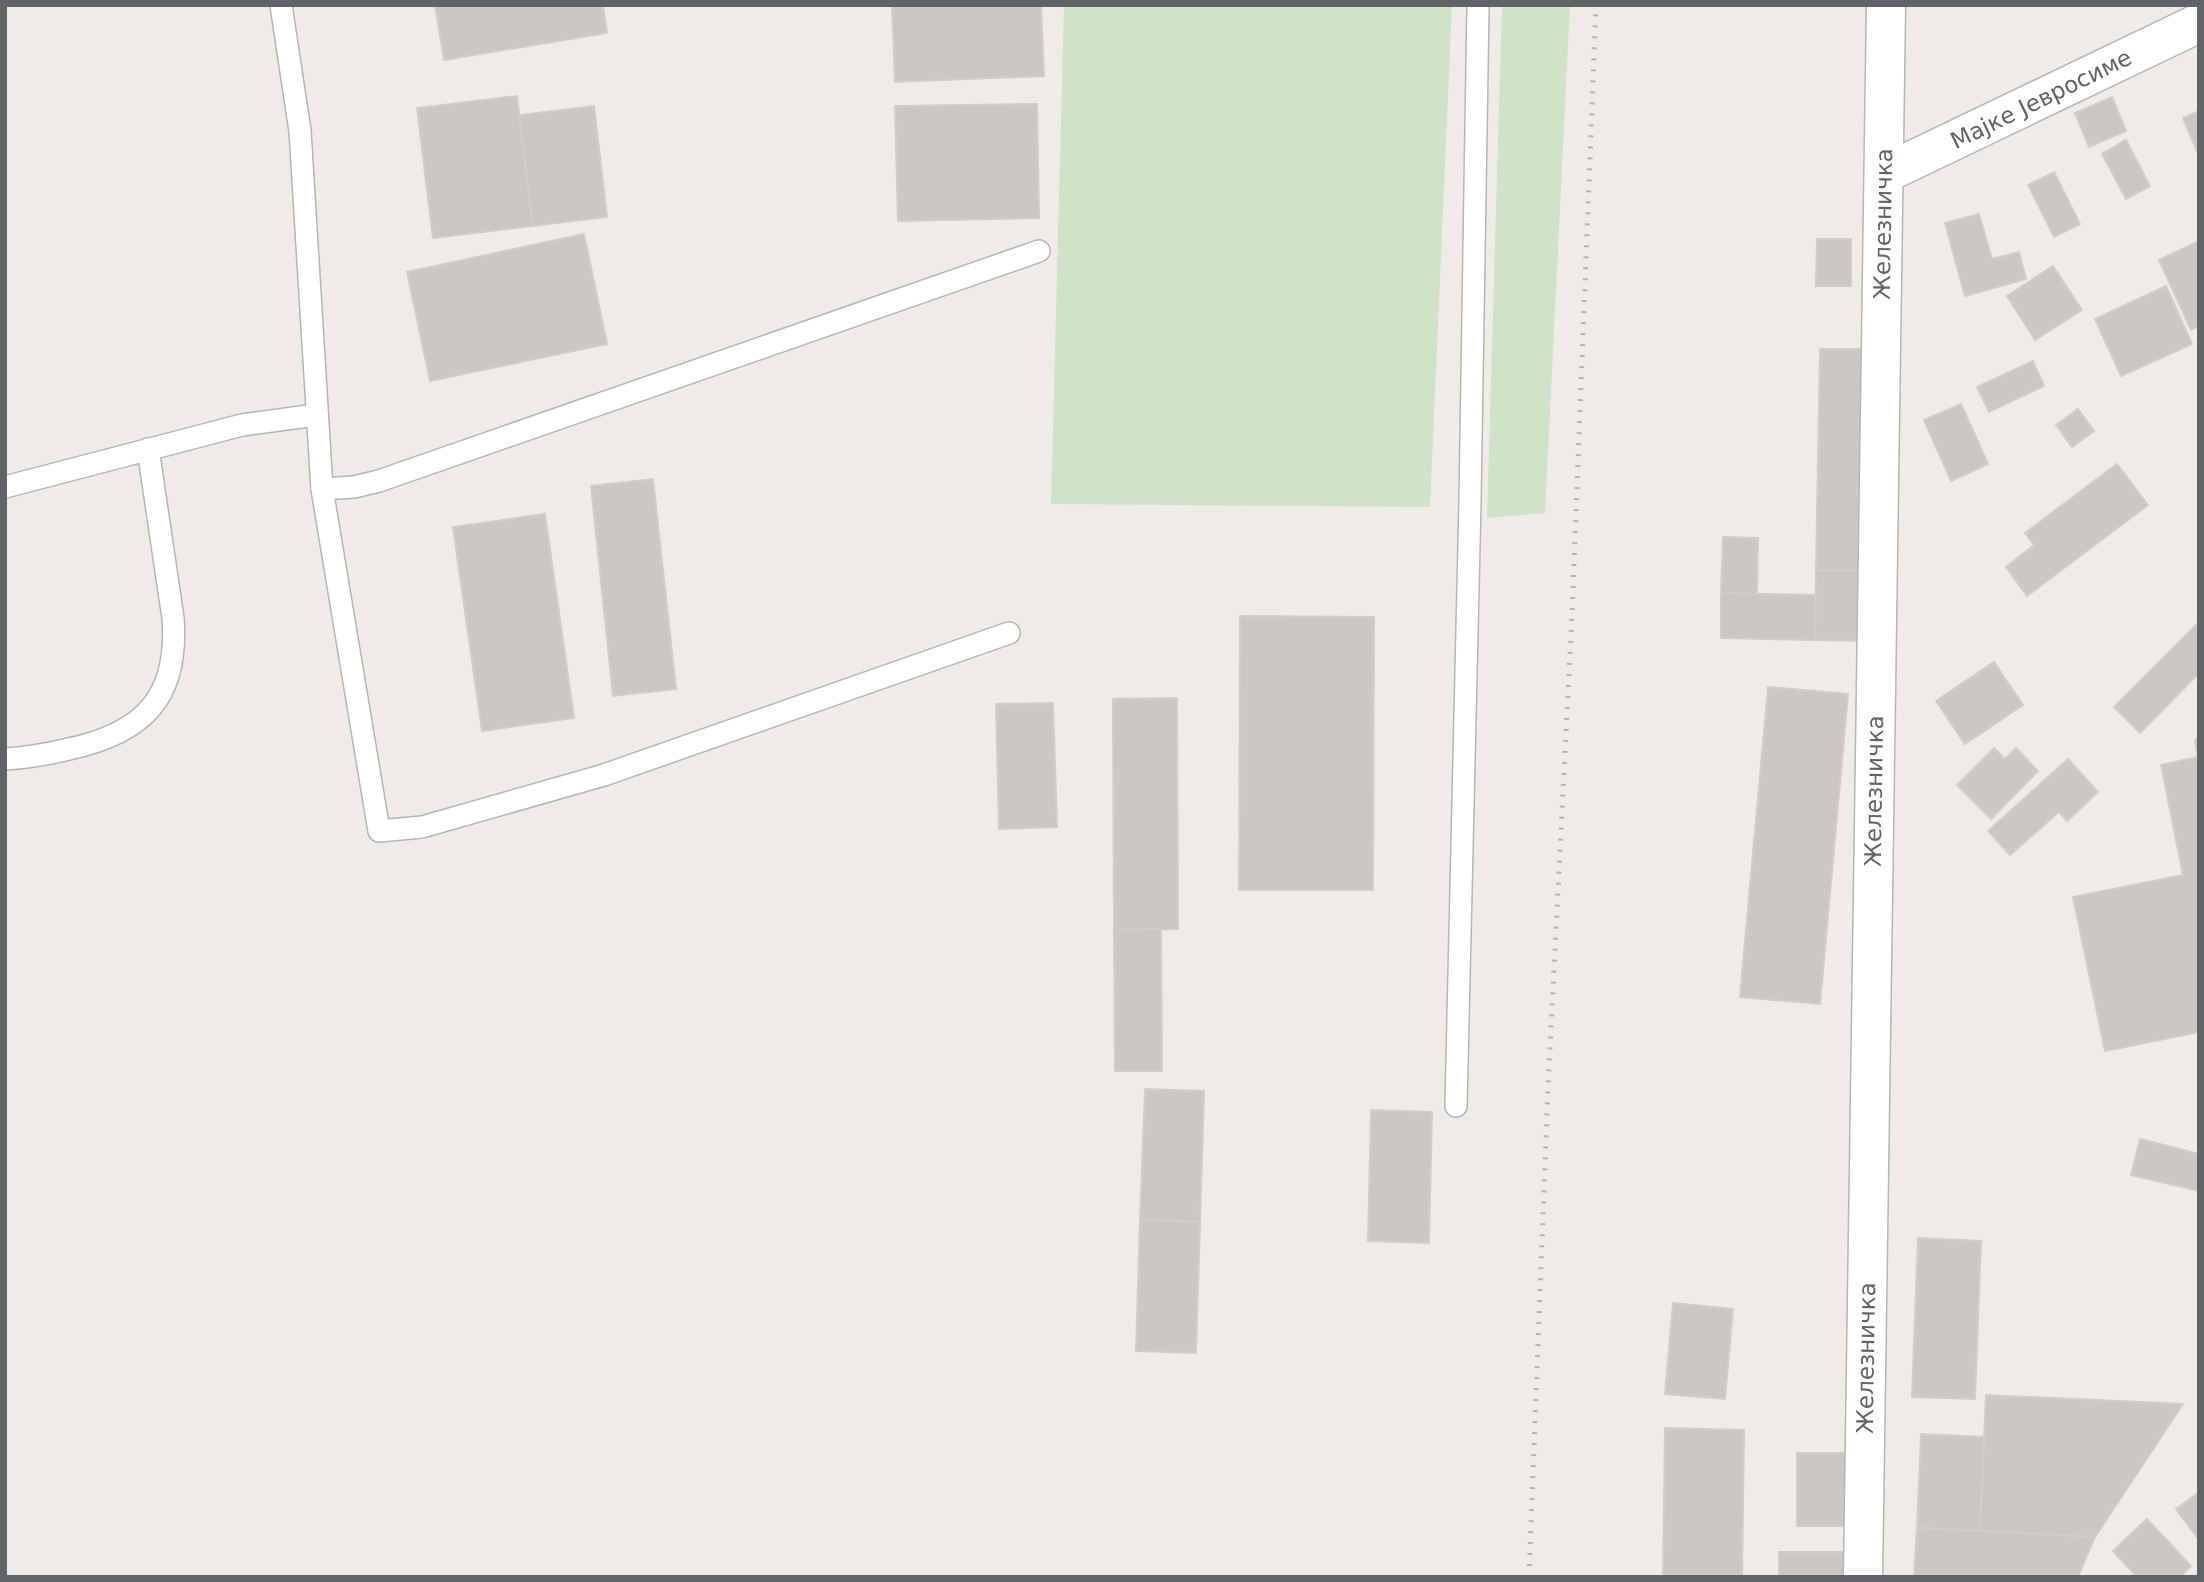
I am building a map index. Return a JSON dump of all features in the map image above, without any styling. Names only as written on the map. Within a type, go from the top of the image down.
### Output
[{"type":"street","name":"Железничка","points":[[1863,1577],[1886,5]]},
{"type":"street","name":"Мајке Јевросиме","points":[[1884,174],[2199,23]]},
{"type":"lane","points":[[281,5],[300,131],[322,489],[379,831],[422,827],[604,775],[1009,633]]},
{"type":"lane","points":[[1456,1106],[1478,5]]},
{"type":"lane","points":[[322,489],[354,487],[379,481],[1039,251]]},
{"type":"lane","points":[[5,487],[242,425],[316,415]]},
{"type":"lane","points":[[5,758],[50,754],[110,738],[131,727],[161,693],[171,670],[175,644],[148,449]]},
{"type":"green space","points":[[1064,5],[1452,5],[1430,507],[1051,504]]},
{"type":"green space","points":[[1502,5],[1570,5],[1545,513],[1487,518]]},
{"type":"building","points":[[435,5],[603,5],[607,33],[444,60]]},
{"type":"building","points":[[892,5],[1041,5],[1044,76],[895,82]]},
{"type":"building","points":[[517,96],[533,226],[433,238],[417,108]]},
{"type":"building","points":[[2112,97],[2126,131],[2089,147],[2075,113]]},
{"type":"building","points":[[1037,104],[1039,218],[898,221],[895,106]]},
{"type":"building","points":[[594,106],[607,217],[533,226],[519,115]]},
{"type":"building","points":[[2199,111],[2199,156],[2183,118]]},
{"type":"building","points":[[2126,140],[2150,186],[2126,199],[2102,154]]},
{"type":"building","points":[[2054,172],[2080,224],[2054,237],[2028,185]]},
{"type":"building","points":[[1979,214],[1992,259],[2019,252],[2026,279],[1965,296],[1945,223]]},
{"type":"building","points":[[584,234],[607,344],[430,381],[407,272]]},
{"type":"building","points":[[1817,239],[1851,239],[1851,286],[1816,286]]},
{"type":"building","points":[[2199,241],[2199,326],[2191,330],[2159,260]]},
{"type":"building","points":[[2053,266],[2082,310],[2035,340],[2007,296]]},
{"type":"building","points":[[2166,286],[2192,344],[2121,376],[2095,319]]},
{"type":"building","points":[[1820,349],[1872,349],[1867,571],[1816,570]]},
{"type":"building","points":[[2033,361],[2044,386],[1989,412],[1977,387]]},
{"type":"building","points":[[1961,404],[1988,464],[1951,481],[1924,420]]},
{"type":"building","points":[[2078,409],[2094,431],[2072,447],[2056,425]]},
{"type":"building","points":[[2117,464],[2148,505],[2027,596],[2006,567],[2034,545],[2025,533]]},
{"type":"building","points":[[653,479],[676,689],[613,696],[591,486]]},
{"type":"building","points":[[545,514],[574,718],[482,731],[453,527]]},
{"type":"building","points":[[1723,537],[1758,538],[1757,594],[1721,593]]},
{"type":"building","points":[[1816,570],[1867,571],[1866,641],[1815,640]]},
{"type":"building","points":[[1721,593],[1815,595],[1815,640],[1721,638]]},
{"type":"building","points":[[1240,616],[1374,617],[1373,890],[1239,890]]},
{"type":"building","points":[[2199,622],[2199,673],[2140,733],[2114,707]]},
{"type":"building","points":[[1994,662],[2023,705],[1965,744],[1936,701]]},
{"type":"building","points":[[1768,687],[1848,694],[1820,1004],[1740,997]]},
{"type":"building","points":[[1177,698],[1178,929],[1114,930],[1113,699]]},
{"type":"building","points":[[1053,703],[1057,827],[999,829],[996,704]]},
{"type":"building","points":[[2199,736],[2199,1032],[2105,1051],[2073,897],[2183,875],[2161,765],[2198,757],[2195,741]]},
{"type":"building","points":[[1994,748],[2005,759],[2016,748],[2038,771],[1991,819],[1957,785]]},
{"type":"building","points":[[2068,759],[2098,792],[2067,821],[2059,812],[2010,855],[1988,831]]},
{"type":"building","points":[[1161,929],[1162,1071],[1115,1071],[1114,930]]},
{"type":"building","points":[[1145,1089],[1204,1091],[1200,1222],[1140,1220]]},
{"type":"building","points":[[1371,1110],[1432,1112],[1429,1243],[1368,1241]]},
{"type":"building","points":[[2140,1139],[2199,1154],[2199,1191],[2131,1175]]},
{"type":"building","points":[[1140,1220],[1200,1222],[1196,1353],[1136,1351]]},
{"type":"building","points":[[1918,1238],[1981,1241],[1975,1399],[1912,1397]]},
{"type":"building","points":[[1673,1303],[1733,1309],[1725,1399],[1665,1394]]},
{"type":"building","points":[[1986,1395],[2183,1404],[2095,1537],[1980,1531]]},
{"type":"building","points":[[1665,1428],[1744,1430],[1742,1577],[1663,1577]]},
{"type":"building","points":[[1921,1434],[1984,1437],[1980,1531],[1917,1528]]},
{"type":"building","points":[[1797,1453],[1853,1453],[1853,1526],[1797,1526]]},
{"type":"building","points":[[2199,1493],[2199,1540],[2176,1509]]},
{"type":"building","points":[[2147,1519],[2191,1566],[2180,1577],[2137,1577],[2113,1551]]},
{"type":"building","points":[[1917,1528],[2095,1537],[2078,1577],[1914,1577]]},
{"type":"building","points":[[1779,1552],[1847,1552],[1847,1577],[1779,1577]]},
{"type":"railway","points":[[1529,1577],[1596,5]]}]
